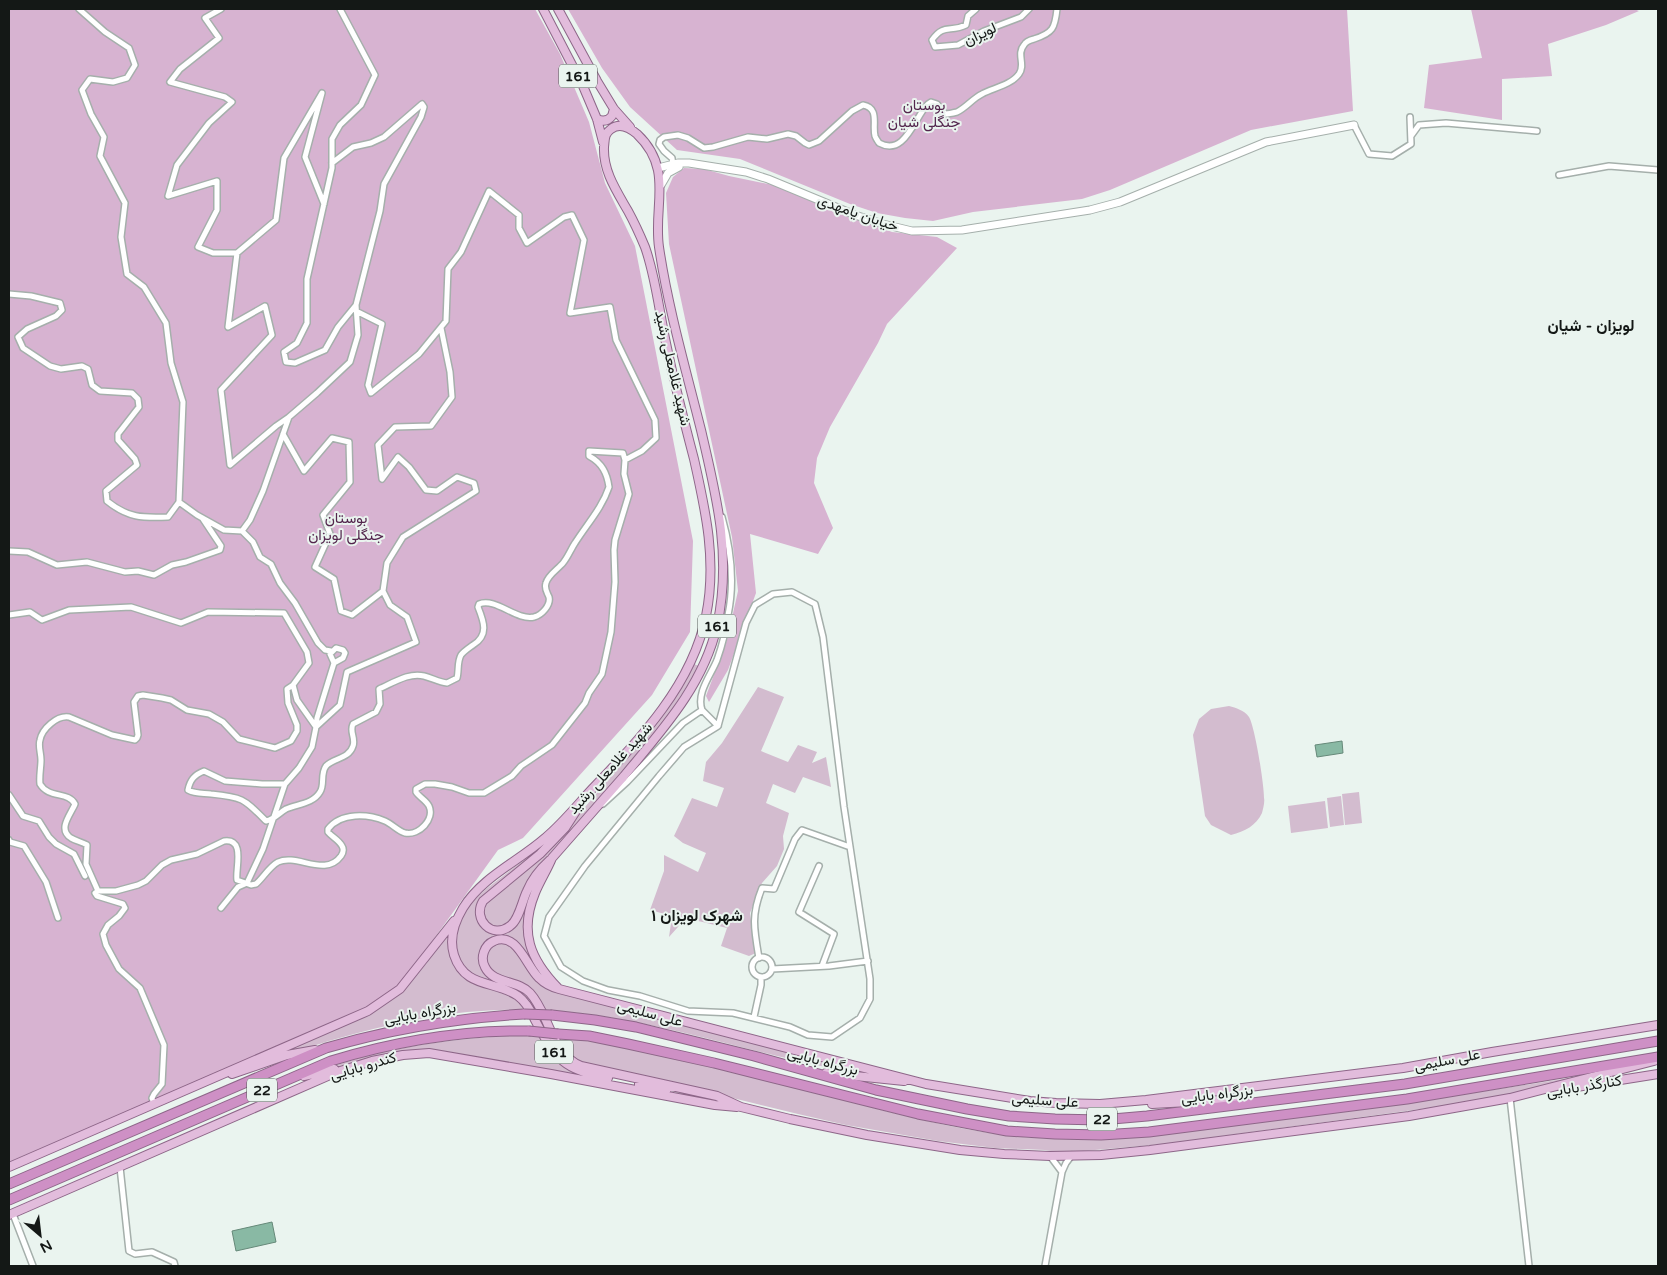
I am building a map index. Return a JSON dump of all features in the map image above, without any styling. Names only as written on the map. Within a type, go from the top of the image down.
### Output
[{"type":"highway","name":"بزرگراه بابایی","points":[[9,1184],[326,1048],[419,1025],[524,1014],[552,1015],[636,1027],[876,1090],[1009,1116],[1055,1119],[1101,1120],[1147,1116],[1405,1084],[1658,1041]]},
{"type":"highway","name":"بزرگراه بابایی","points":[[9,1200],[331,1061],[372,1049],[422,1038],[472,1032],[529,1031],[589,1036],[955,1122],[1007,1131],[1054,1134],[1101,1135],[1149,1132],[1378,1103],[1658,1058]]},
{"type":"main road","name":"161","points":[[543,9],[583,86],[597,118],[604,146]]},
{"type":"main road","name":"161","points":[[558,9],[614,109],[631,129]]},
{"type":"main road","points":[[597,118],[601,121],[608,120],[612,116],[614,109]]},
{"type":"main road","name":"خیابان یامهدی","points":[[658,168],[689,163],[746,172],[768,179],[855,215],[883,224],[912,231],[962,230],[1090,210],[1120,202],[1266,142],[1354,125]]},
{"type":"main road","points":[[604,146],[605,136],[616,126],[631,129]]},
{"type":"main road","name":"شهید غلامعلی رشید","points":[[559,989],[537,964],[530,947],[528,915],[532,899],[552,858],[657,736],[691,690],[711,650],[724,582],[724,554],[718,501],[662,264],[657,225],[661,185],[658,168],[648,147],[631,129]]},
{"type":"main road","name":"شهید غلامعلی رشید","points":[[604,146],[605,163],[611,180],[645,247],[666,344],[706,508],[709,532],[710,580],[708,603],[698,644],[690,666],[648,727],[546,837],[480,887],[464,907],[452,933],[452,948],[456,961],[465,974],[477,981],[514,994],[522,999],[551,1048],[566,1064],[583,1072],[708,1098],[741,1107]]},
{"type":"main road","points":[[661,185],[668,173],[674,168],[689,163]]},
{"type":"main road","points":[[552,858],[532,881],[512,924],[499,930],[492,930],[483,924],[479,914],[483,901],[529,864],[550,844],[565,828],[588,793]]},
{"type":"main road","points":[[9,1167],[356,1017],[400,989],[414,974],[464,907]]},
{"type":"main road","name":"علی سلیمی","points":[[741,1107],[717,1096],[601,1071],[574,1063],[562,1052],[540,1007],[530,992],[520,986],[496,978],[488,972],[483,963],[484,950],[490,943],[500,939],[514,943],[538,978],[549,986],[559,989],[926,1084],[1030,1101],[1100,1104],[1155,1099],[1403,1068],[1658,1025]]},
{"type":"main road","points":[[202,1083],[287,1056],[326,1048]]},
{"type":"main road","name":"کندرو بابایی","points":[[11,1214],[321,1079],[372,1061],[403,1055],[429,1053],[715,1106],[741,1107]]},
{"type":"main road","points":[[741,1107],[867,1135],[960,1150],[1050,1156],[1111,1154],[1409,1116],[1510,1098],[1623,1070],[1658,1058]]},
{"type":"main road","points":[[287,1079],[372,1061]]},
{"type":"main road","points":[[813,1072],[926,1084]]},
{"type":"main road","name":"کنارگذر بابایی","points":[[1510,1098],[1658,1074]]},
{"type":"main road","points":[[1100,1104],[1138,1105],[1226,1100],[1260,1102]]},
{"type":"street","points":[[9,294],[31,296],[60,303],[62,310],[56,316],[26,328],[18,337],[23,348],[50,366],[61,369],[82,366],[88,368],[92,385],[100,391],[132,393],[138,399],[139,407],[118,434],[118,440],[135,459],[136,465],[106,491],[107,501],[118,510],[142,518],[168,517],[179,502],[183,402],[171,363],[166,323],[144,287],[127,274],[121,237],[125,203],[100,156],[104,137],[91,114],[82,90],[90,79],[113,82],[127,78],[135,65],[129,48],[106,32],[79,9]]},
{"type":"street","points":[[221,9],[205,18],[219,38],[180,69],[170,82],[226,97],[232,102],[209,123],[178,165],[168,196],[217,181],[217,210],[198,248],[213,253],[237,253],[276,220],[284,158],[322,93],[305,157],[324,204]]},
{"type":"street","points":[[340,9],[375,75],[361,105],[340,125],[332,139],[332,163],[307,280],[307,323],[297,343],[284,352],[286,362],[295,364],[324,350],[338,327],[356,304]]},
{"type":"street","name":"لویزان","points":[[976,9],[968,16],[966,25],[957,30],[944,29],[937,33],[932,40],[935,47],[958,45],[969,38],[1021,17],[1029,9]]},
{"type":"street","points":[[672,165],[671,156],[659,144],[660,140],[664,137],[678,136],[688,138],[704,148],[722,145],[748,136],[767,139],[788,134],[796,136],[809,145],[819,141],[852,111],[863,106],[871,108],[874,112],[875,136],[879,143],[890,147],[896,146],[907,135],[918,116],[931,102],[937,104],[945,114],[954,113],[969,105],[980,94],[1001,86],[1019,75],[1022,70],[1020,51],[1023,45],[1048,34],[1053,29],[1056,22],[1057,9]]},
{"type":"street","points":[[237,253],[228,326],[265,306],[272,335],[221,390],[230,465],[317,393],[350,362],[358,335],[356,304],[380,212],[384,184],[421,117],[424,107],[422,104],[384,137],[371,143],[353,147],[332,163]]},
{"type":"street","points":[[1354,125],[1368,154],[1392,156],[1411,144],[1410,117]]},
{"type":"street","points":[[1410,136],[1419,125],[1446,123],[1537,132]]},
{"type":"street","points":[[1559,175],[1609,166],[1658,170]]},
{"type":"street","points":[[356,311],[382,324],[368,385],[371,393],[418,354],[446,321],[448,269],[461,252],[489,191],[519,215],[519,228],[527,242],[564,217],[572,215],[584,240],[570,313],[610,307],[616,340],[656,420],[656,438],[642,451],[626,460]]},
{"type":"street","points":[[316,727],[340,705],[347,672],[416,642],[407,617],[390,605],[383,591],[387,562],[402,538],[476,491],[474,483],[457,477],[437,491],[426,490],[409,467],[398,457],[382,479],[378,445],[395,428],[431,426],[452,397],[450,372],[441,328]]},
{"type":"street","points":[[242,531],[250,520],[263,491],[289,417]]},
{"type":"street","points":[[283,434],[304,471],[332,438],[349,442],[350,482],[323,514],[330,534],[315,567],[334,578],[341,612],[352,615],[383,591]]},
{"type":"street","points":[[98,891],[116,891],[138,885],[146,881],[162,865],[171,860],[197,854],[229,840],[233,842],[237,850],[237,880],[252,885],[256,884],[278,862],[287,860],[320,866],[340,858],[343,848],[340,843],[330,836],[328,829],[335,823],[352,816],[367,816],[386,822],[404,832],[415,832],[425,825],[430,814],[428,804],[416,792],[419,786],[435,784],[469,793],[484,793],[512,776],[521,766],[545,750],[560,736],[585,703],[589,693],[602,674],[605,664],[614,610],[614,550],[630,494],[624,474],[626,460],[623,453],[588,451],[589,456],[597,460],[606,472],[609,487],[589,524],[563,564],[546,580],[545,589],[549,598],[543,612],[534,617],[529,617],[511,613],[488,602],[479,604],[478,607],[484,622],[484,633],[477,642],[462,652],[459,659],[457,678],[447,683],[421,676],[408,676],[379,689],[379,707],[376,712],[353,724],[351,730],[354,741],[352,749],[348,754],[326,766],[320,793],[307,802],[288,808],[266,821],[251,804],[240,799],[224,795],[193,793],[188,790],[189,784],[197,774],[204,771],[225,780],[262,784],[285,784]]},
{"type":"street","points":[[718,501],[729,541],[730,599],[728,616],[717,660],[700,699],[702,710],[718,726]]},
{"type":"street","points":[[179,502],[224,530],[242,531],[253,542],[260,557],[271,564],[280,583],[295,603],[318,643],[325,650],[331,651],[336,648],[343,650],[345,653],[343,658],[334,663]]},
{"type":"street","points":[[9,551],[28,552],[58,565],[87,562],[125,572],[138,571],[154,575],[172,564],[186,562],[220,550],[221,546],[217,539],[201,517]]},
{"type":"street","points":[[792,592],[815,604],[823,637],[844,807],[870,979],[870,1000],[860,1018],[832,1037],[808,1035],[790,1026],[733,1013],[688,1011],[640,996],[608,990],[583,981],[562,967],[544,936],[548,917],[585,866],[659,776],[684,747],[718,726],[746,624],[755,605],[773,594],[792,592]]},
{"type":"street","points":[[9,615],[30,612],[42,620],[69,610],[131,608],[181,623],[208,612],[284,613],[307,652],[309,663],[287,689],[287,698],[297,725],[297,731],[290,741],[275,748],[239,739],[223,722],[214,716],[187,710],[171,700],[149,695],[138,696],[134,702],[138,735],[135,740],[112,734],[63,716],[54,720],[40,737],[40,784],[49,793],[71,798],[74,801],[75,804],[66,821],[65,830],[71,838],[87,845],[86,864],[98,891],[96,893],[97,896],[123,904],[125,908],[104,931],[104,938],[112,959],[119,969],[140,988],[164,1045],[162,1084],[152,1098],[154,1104]]},
{"type":"street","points":[[221,908],[238,887],[247,883],[263,849],[285,784],[299,768],[312,747],[317,718],[334,663],[330,654],[331,651]]},
{"type":"street","points":[[292,685],[297,700],[316,727]]},
{"type":"street","points":[[586,819],[626,782],[683,723],[702,710]]},
{"type":"street","points":[[9,795],[23,816],[39,820],[49,837],[56,844],[74,854],[85,876]]},
{"type":"street","points":[[759,958],[753,927],[755,904],[762,888],[774,889],[795,839],[802,830],[850,847]]},
{"type":"street","points":[[9,840],[24,846],[37,865],[48,887],[58,918]]},
{"type":"street","points":[[819,866],[799,912],[834,934],[822,966]]},
{"type":"street","points":[[759,958],[769,960],[772,969],[769,974],[761,977],[755,974],[754,962],[759,958]]},
{"type":"street","points":[[772,969],[868,961]]},
{"type":"street","points":[[754,1017],[761,977]]},
{"type":"street","points":[[1510,1098],[1529,1266]]},
{"type":"street","points":[[1045,1266],[1062,1172],[1072,1155]]},
{"type":"street","points":[[1050,1156],[1062,1172]]},
{"type":"street","points":[[120,1167],[130,1251],[136,1254],[152,1252],[174,1262],[176,1266]]},
{"type":"street","points":[[11,1214],[33,1266]]},
{"type":"shaded area","points":[[694,664],[699,666],[666,720],[533,875],[513,919],[508,925],[493,928],[481,915],[483,904],[551,847],[665,713]]},
{"type":"shaded area","points":[[758,687],[784,697],[761,751],[788,762],[798,745],[817,752],[812,763],[826,757],[831,787],[803,777],[795,793],[773,784],[766,803],[789,813],[783,836],[784,849],[777,866],[762,883],[750,913],[756,953],[749,956],[721,946],[727,928],[686,918],[669,937],[672,916],[650,910],[664,871],[664,855],[698,872],[706,853],[683,843],[674,836],[692,798],[717,807],[724,788],[703,781],[706,762],[722,743]]},
{"type":"shaded area","points":[[1229,706],[1240,710],[1249,717],[1259,756],[1264,800],[1262,813],[1257,821],[1245,830],[1231,835],[1211,825],[1205,816],[1193,735],[1199,719],[1211,709]]},
{"type":"shaded area","points":[[1342,741],[1343,753],[1317,757],[1315,745]]},
{"type":"shaded area","points":[[1359,792],[1362,823],[1345,825],[1342,794]]},
{"type":"shaded area","points":[[1341,796],[1344,825],[1330,827],[1327,798]]},
{"type":"shaded area","points":[[1325,801],[1328,828],[1291,833],[1288,806]]},
{"type":"shaded area","points":[[561,827],[547,843],[489,891],[478,921],[484,928],[508,930],[543,870],[526,942],[530,957],[544,980],[520,946],[492,940],[482,968],[525,992],[539,1010],[532,1010],[529,1004],[465,970],[456,953],[456,928],[475,899],[544,844]]},
{"type":"shaded area","points":[[450,929],[454,960],[485,987],[515,998],[527,1010],[483,1011],[418,1019],[354,1034],[251,1063],[409,983],[426,964]]},
{"type":"shaded area","points":[[495,943],[509,943],[542,983],[899,1079],[817,1065],[636,1022],[574,1012],[543,1010],[525,985],[496,975],[486,966],[487,950]]},
{"type":"shaded area","points":[[505,1036],[541,1036],[580,1077],[437,1051],[385,1056],[325,1069],[392,1050],[458,1040]]},
{"type":"shaded area","points":[[556,1036],[667,1056],[945,1125],[1003,1135],[1037,1138],[1104,1138],[1205,1129],[1400,1104],[1614,1071],[1531,1091],[1450,1105],[1163,1144],[1061,1153],[938,1141],[846,1125],[798,1114],[676,1084],[583,1064],[568,1055]]},
{"type":"shaded area","points":[[272,1222],[276,1242],[236,1251],[232,1231]]},
{"type":"green space","name":"بوستان جنگلی لویزان","points":[[9,9],[535,9],[560,54],[589,122],[605,183],[635,246],[693,541],[690,632],[652,695],[523,838],[498,850],[402,983],[368,1008],[9,1162]]},
{"type":"green space","name":"بوستان جنگلی شیان","points":[[568,9],[1347,9],[1353,111],[1251,130],[1110,190],[1082,199],[973,212],[933,221],[905,218],[877,213],[850,204],[740,159],[677,150],[630,107],[602,68]]},
{"type":"green space","points":[[1471,9],[1634,9],[1639,11],[1606,25],[1548,44],[1552,76],[1502,79],[1502,120],[1424,108],[1429,65],[1482,58]]},
{"type":"green space","points":[[684,168],[704,169],[773,185],[892,232],[937,237],[957,248],[887,324],[830,427],[817,458],[814,483],[833,528],[818,554],[750,534],[756,593],[728,670],[709,702],[706,696],[727,640],[738,591],[732,537],[669,244],[666,193],[673,177]]},
{"type":"district","name":"لویزان - شیان","points":[[1591,325]]},
{"type":"district","name":"شهرک لویزان ۱","points":[[697,915]]}]
